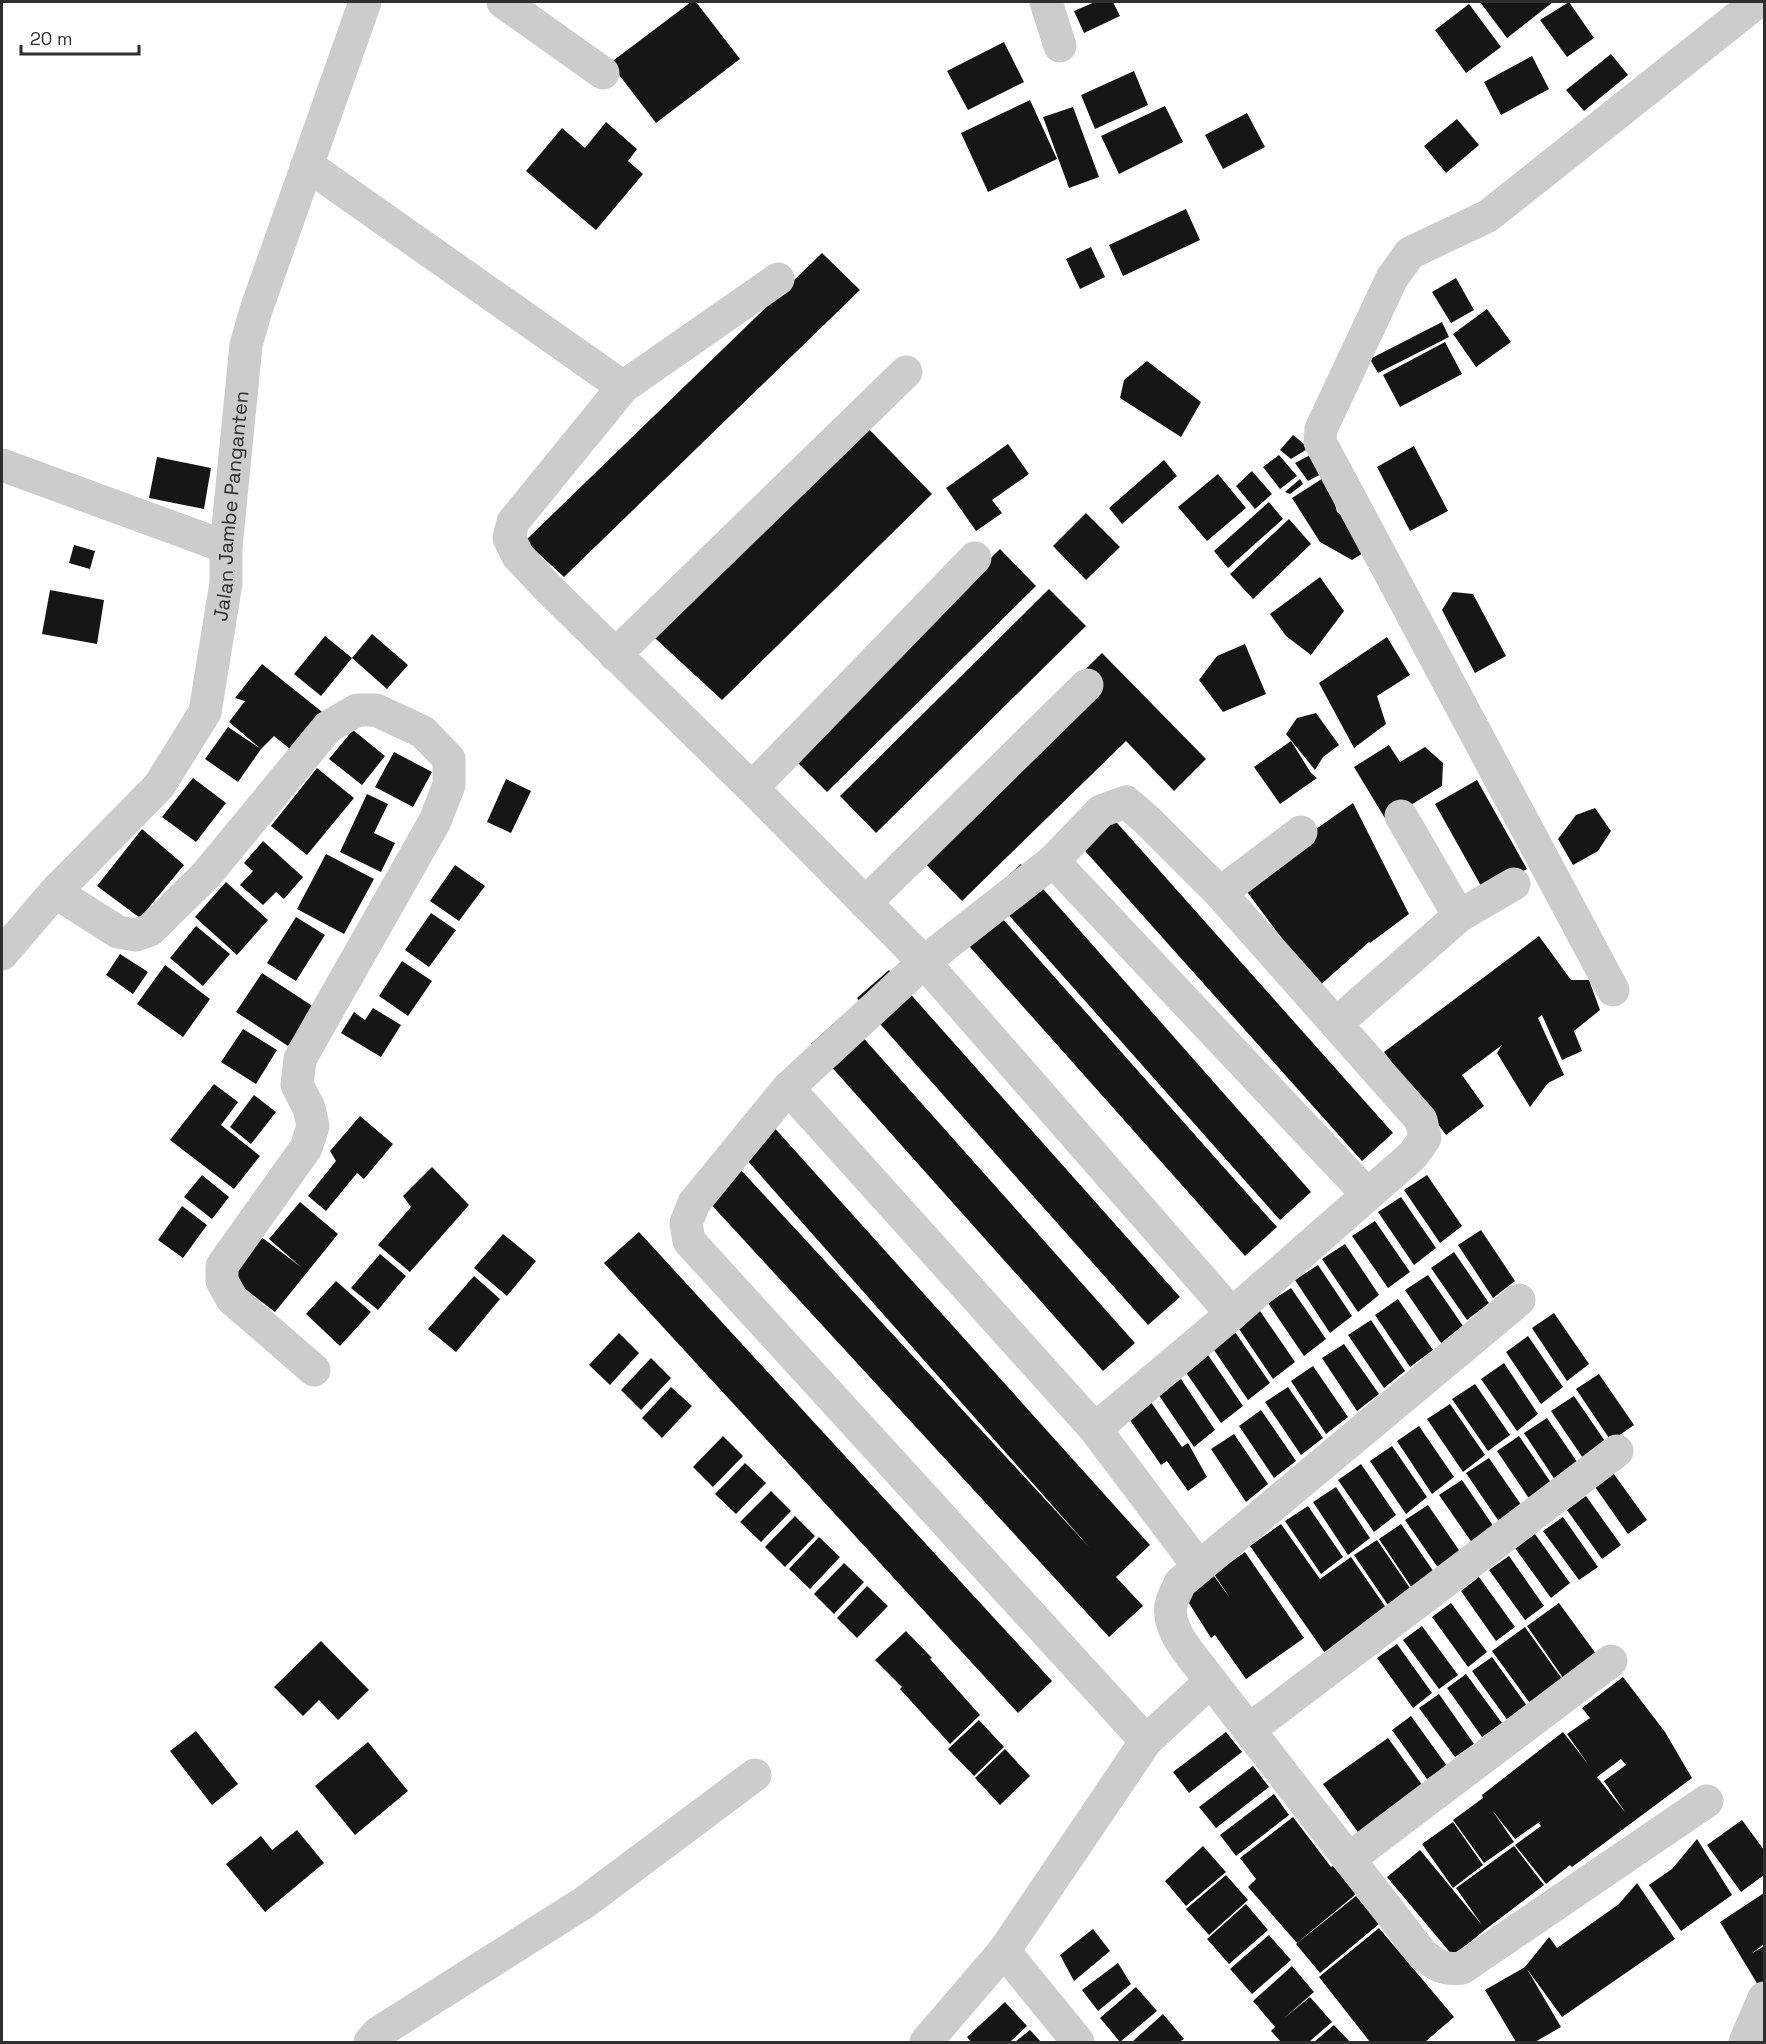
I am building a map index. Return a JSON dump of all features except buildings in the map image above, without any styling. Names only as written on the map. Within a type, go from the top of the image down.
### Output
[{"type":"street","name":"Jalan Jambe Panganten","points":[[2,954],[55,892],[159,786],[206,712],[226,583],[226,547],[246,345],[256,310],[365,2]]},
{"type":"street","points":[[503,2],[603,73]]},
{"type":"street","points":[[1046,2],[1060,46]]},
{"type":"street","points":[[1613,990],[1320,442],[1321,429],[1392,278],[1410,253],[1488,216],[1757,2]]},
{"type":"street","points":[[307,165],[623,387]]},
{"type":"street","points":[[778,279],[623,387],[513,522],[509,538],[518,556],[548,588],[752,788],[924,962],[1232,1314]]},
{"type":"street","points":[[615,655],[906,372]]},
{"type":"street","points":[[2,465],[226,547]]},
{"type":"street","points":[[752,788],[975,558]]},
{"type":"street","points":[[865,903],[1087,685]]},
{"type":"street","points":[[55,892],[118,932],[136,935],[150,930],[206,875],[328,727],[357,710],[376,710],[423,732],[448,759],[449,785],[435,821],[300,1059],[297,1085],[309,1108],[313,1126],[306,1148],[222,1266],[222,1281],[232,1299],[314,1370]]},
{"type":"street","points":[[1095,1430],[1232,1314],[1413,1155],[1425,1138],[1421,1120],[1220,893],[1148,820],[1126,802],[1101,811],[1053,861],[924,962],[788,1088],[694,1203],[686,1223],[689,1241],[1146,1741]]},
{"type":"street","points":[[1401,816],[1459,916]]},
{"type":"street","points":[[1220,893],[1301,832]]},
{"type":"street","points":[[1053,861],[1367,1194]]},
{"type":"street","points":[[1336,1024],[1459,916],[1514,884]]},
{"type":"street","points":[[788,1088],[1095,1430],[1199,1567]]},
{"type":"street","points":[[1519,1300],[1180,1583],[1171,1602],[1171,1617],[1176,1633],[1424,1955],[1440,1967],[1462,1968],[1707,1801]]},
{"type":"street","points":[[1250,1730],[1617,1451]]},
{"type":"street","points":[[1349,1859],[1611,1660]]},
{"type":"street","points":[[926,2043],[1004,1951],[1146,1741],[1211,1681]]},
{"type":"street","points":[[370,2043],[378,2033],[585,1902],[755,1775]]},
{"type":"street","points":[[1004,1951],[1078,2043]]},
{"type":"street","points":[[1745,2043],[1764,1998]]}]
